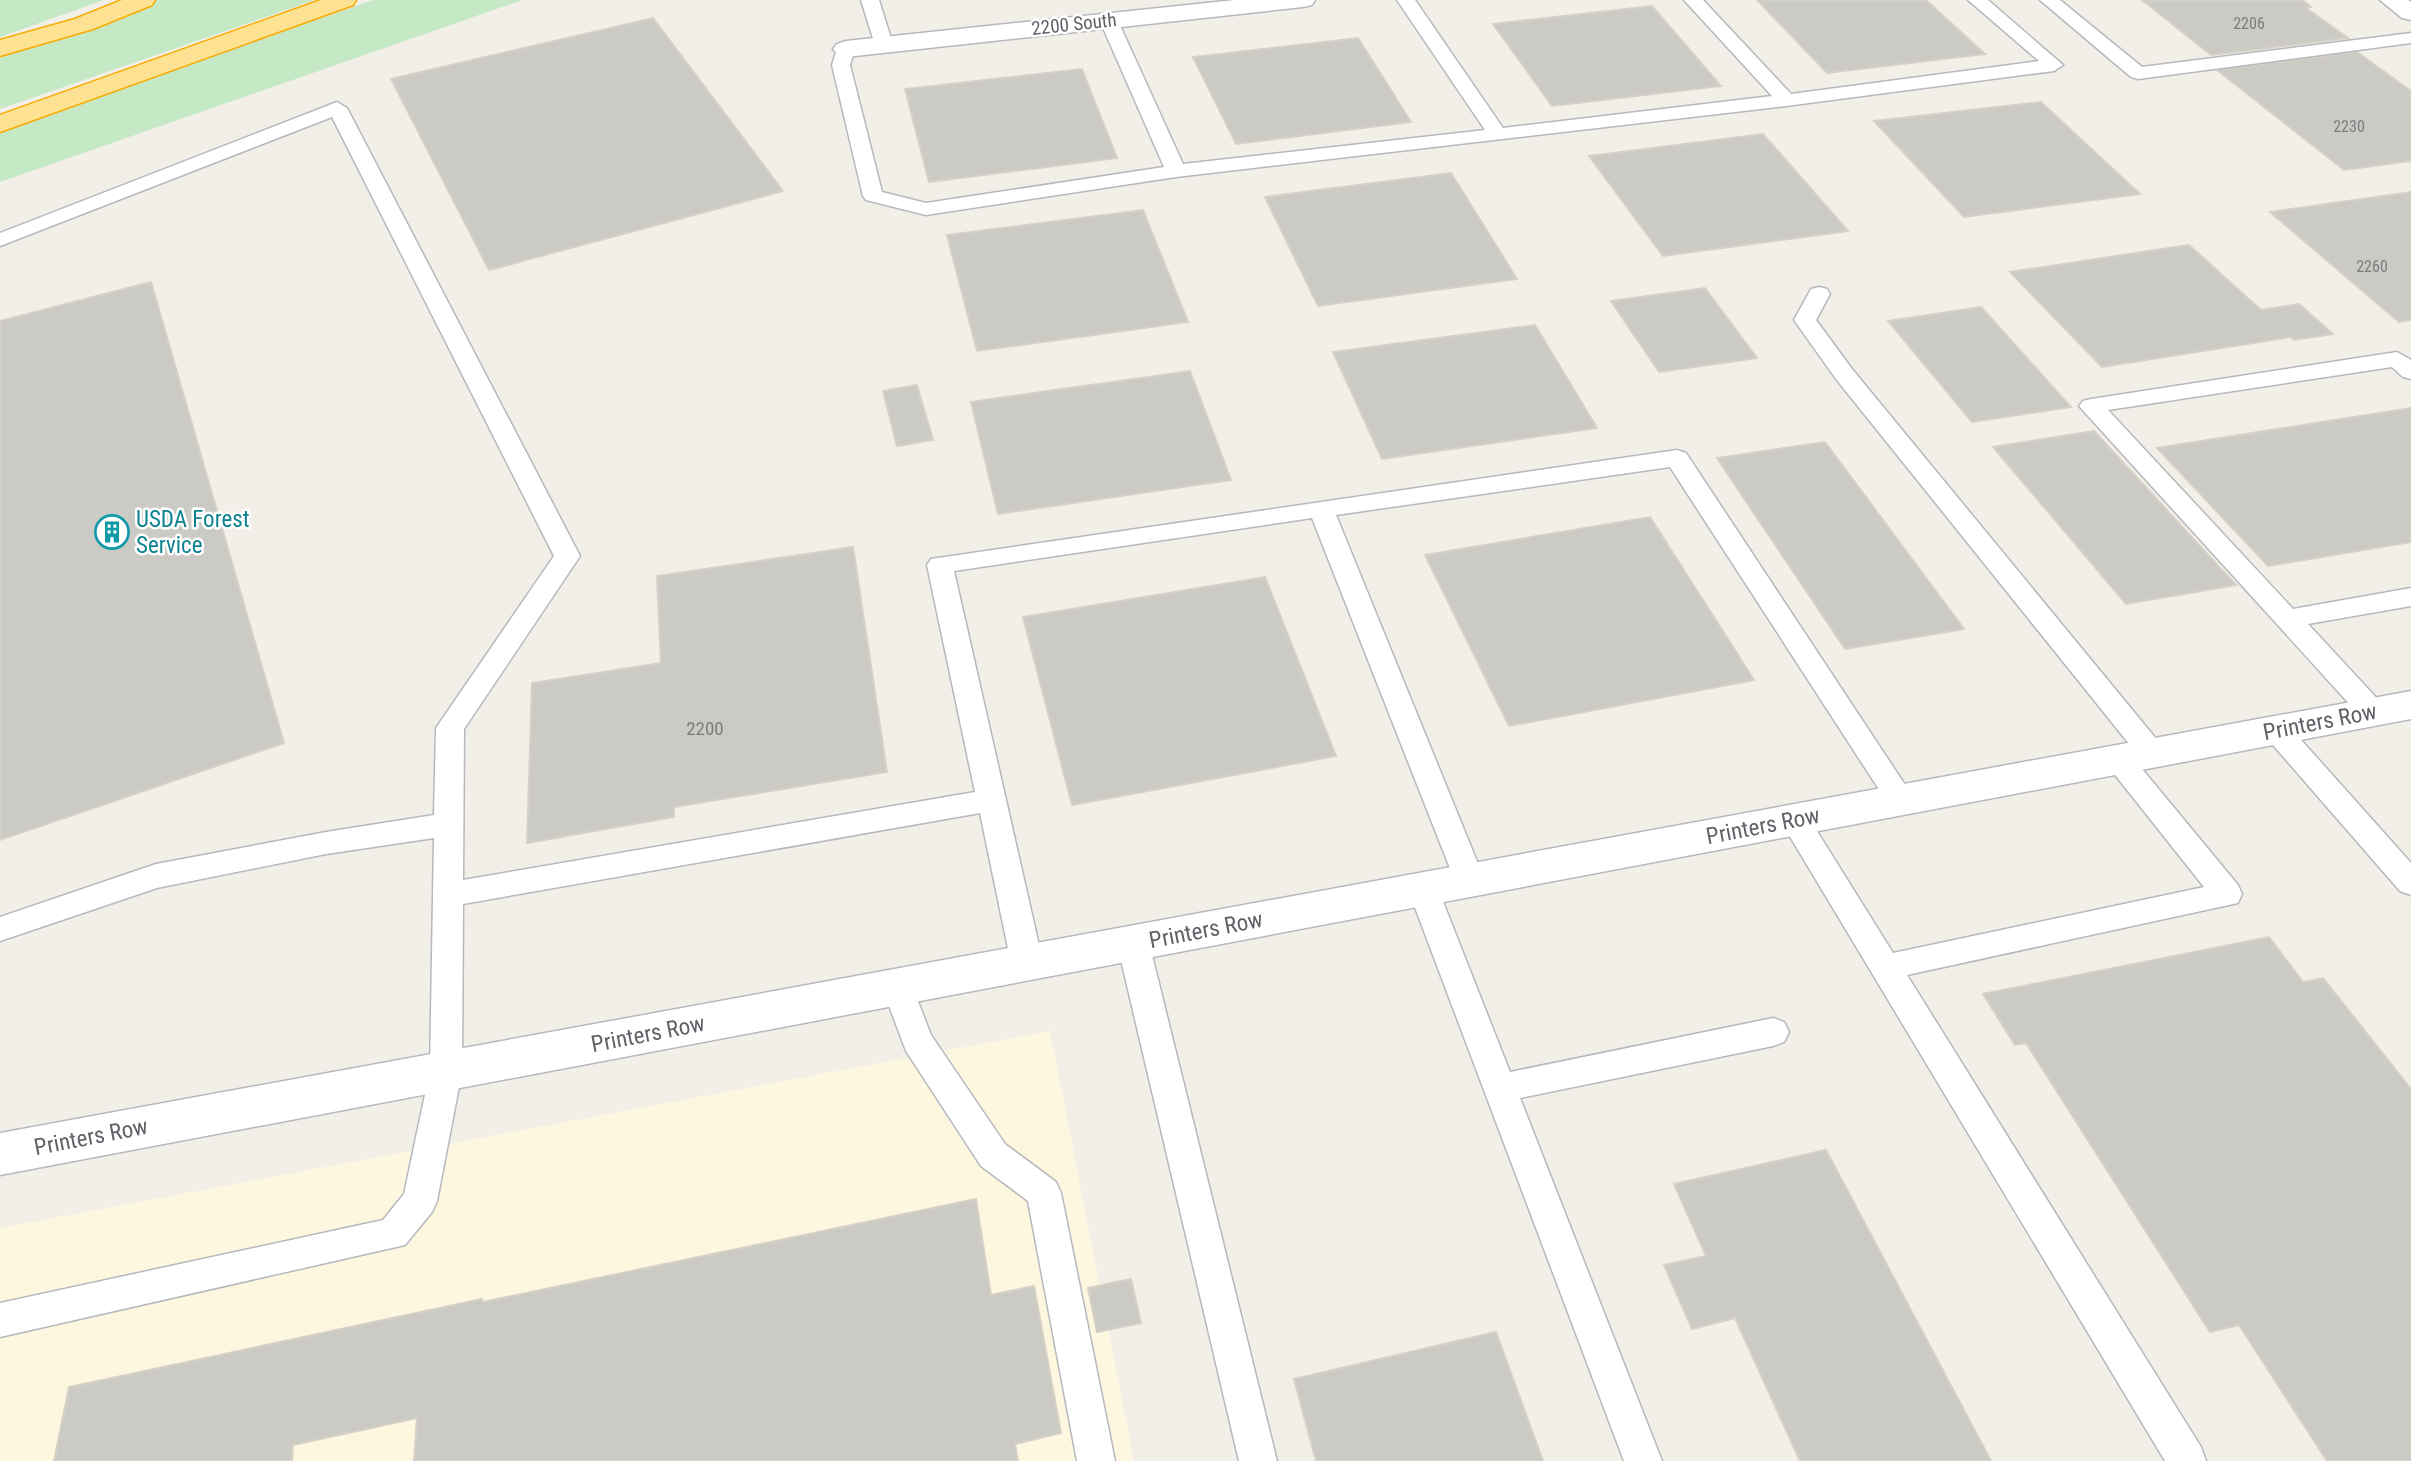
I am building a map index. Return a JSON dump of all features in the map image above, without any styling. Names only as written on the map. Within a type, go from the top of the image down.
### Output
[{"type":"highway","points":[[0,48],[84,24],[143,0]]},
{"type":"highway","points":[[0,124],[344,0]]},
{"type":"street","name":"2200 South","points":[[846,49],[1109,21],[1242,3],[1303,0]]},
{"type":"street","points":[[2392,0],[2411,13]]},
{"type":"street","name":"Printers Row","points":[[0,1154],[2392,708]]},
{"type":"lane","points":[[870,0],[884,45]]},
{"type":"lane","points":[[1406,0],[1498,134]]},
{"type":"lane","points":[[1693,0],[1786,100]]},
{"type":"lane","points":[[846,49],[841,65],[873,196],[926,209],[1176,171],[1786,100],[2054,65],[1977,0]]},
{"type":"lane","points":[[2049,0],[2138,73],[2411,38]]},
{"type":"lane","points":[[1109,21],[1176,171]]},
{"type":"lane","points":[[0,240],[337,108],[567,556],[450,728],[446,1071],[420,1201],[393,1234],[0,1320]]},
{"type":"lane","points":[[1819,294],[1805,320],[2135,756],[2227,894],[1885,967]]},
{"type":"lane","points":[[2392,708],[2286,619],[2091,406],[2397,359],[2411,372]]},
{"type":"lane","points":[[1027,963],[940,565],[1677,458],[1901,800]]},
{"type":"lane","points":[[1321,509],[1470,881]]},
{"type":"lane","points":[[2286,619],[2411,597]]},
{"type":"lane","points":[[2276,730],[2411,883]]},
{"type":"lane","points":[[448,895],[993,800]]},
{"type":"lane","points":[[1795,820],[2187,1461]]},
{"type":"lane","points":[[0,929],[156,876],[326,843],[449,824]]},
{"type":"lane","points":[[1423,890],[1643,1461]]},
{"type":"lane","points":[[1133,943],[1258,1461]]},
{"type":"lane","points":[[898,987],[917,1041],[993,1156],[1044,1194],[1096,1461]]},
{"type":"lane","points":[[1499,1088],[1773,1032]]},
{"type":"shaded area","points":[[1050,1031],[1134,1461],[0,1461],[0,1228]]},
{"type":"green space","points":[[0,0],[104,0],[0,37]]},
{"type":"green space","points":[[155,0],[315,0],[0,109],[0,58],[101,23]]},
{"type":"green space","points":[[373,0],[522,0],[0,182],[0,131]]},
{"type":"building","points":[[1757,0],[1926,0],[1985,54],[1827,73]]},
{"type":"building","points":[[2142,0],[2302,0],[2311,7],[2306,8],[2348,38],[2211,55]]},
{"type":"building","points":[[1652,6],[1721,86],[1552,106],[1493,24]]},
{"type":"building","points":[[653,18],[783,191],[489,270],[391,79]]},
{"type":"building","points":[[1358,38],[1411,122],[1236,144],[1193,57]]},
{"type":"building","points":[[2357,52],[2411,91],[2411,161],[2344,170],[2217,70]]},
{"type":"building","points":[[1082,69],[1117,158],[929,182],[905,89]]},
{"type":"building","points":[[2041,102],[2140,194],[1964,217],[1874,121]]},
{"type":"building","points":[[1763,134],[1848,231],[1663,256],[1589,156]]},
{"type":"building","points":[[1451,173],[1517,279],[1318,306],[1265,197]]},
{"type":"building","points":[[2411,192],[2411,320],[2399,322],[2270,212]]},
{"type":"building","points":[[1143,210],[1188,322],[977,351],[947,235]]},
{"type":"building","points":[[2189,245],[2261,310],[2299,304],[2333,334],[2294,340],[2291,337],[2102,367],[2010,272]]},
{"type":"building","name":"USDA Forest Service","points":[[151,282],[284,743],[0,840],[0,321]]},
{"type":"building","points":[[1705,288],[1757,358],[1659,372],[1611,301]]},
{"type":"building","points":[[1981,307],[2071,407],[1972,422],[1888,321]]},
{"type":"building","points":[[1535,325],[1597,428],[1382,459],[1333,352]]},
{"type":"building","points":[[1190,371],[1231,480],[998,514],[971,402]]},
{"type":"building","points":[[917,385],[933,440],[897,446],[883,391]]},
{"type":"building","points":[[2411,408],[2411,542],[2268,566],[2157,448]]},
{"type":"building","points":[[2094,431],[2236,585],[2126,604],[1993,447]]},
{"type":"building","points":[[1825,442],[1964,629],[1845,649],[1717,458]]},
{"type":"building","points":[[1650,517],[1754,680],[1509,726],[1425,555]]},
{"type":"building","points":[[853,547],[887,772],[674,807],[674,817],[527,843],[532,683],[661,663],[657,576]]},
{"type":"building","points":[[1265,577],[1336,756],[1072,805],[1023,617]]},
{"type":"building","points":[[2269,937],[2303,982],[2323,978],[2411,1089],[2411,1461],[2327,1461],[2239,1325],[2210,1332],[2026,1043],[2015,1045],[1983,994]]},
{"type":"building","points":[[1826,1150],[1991,1461],[1800,1461],[1735,1318],[1692,1329],[1664,1265],[1706,1256],[1674,1184]]},
{"type":"building","points":[[976,1199],[991,1295],[1034,1286],[1061,1433],[1015,1444],[1018,1461],[414,1461],[417,1418],[293,1445],[292,1461],[54,1461],[69,1387],[482,1299],[483,1302]]},
{"type":"building","points":[[1131,1279],[1141,1323],[1097,1332],[1088,1288]]},
{"type":"building","points":[[1496,1332],[1543,1461],[1316,1461],[1294,1379]]},
{"type":"place","name":"USDA Forest Service","points":[[112,532]]}]
